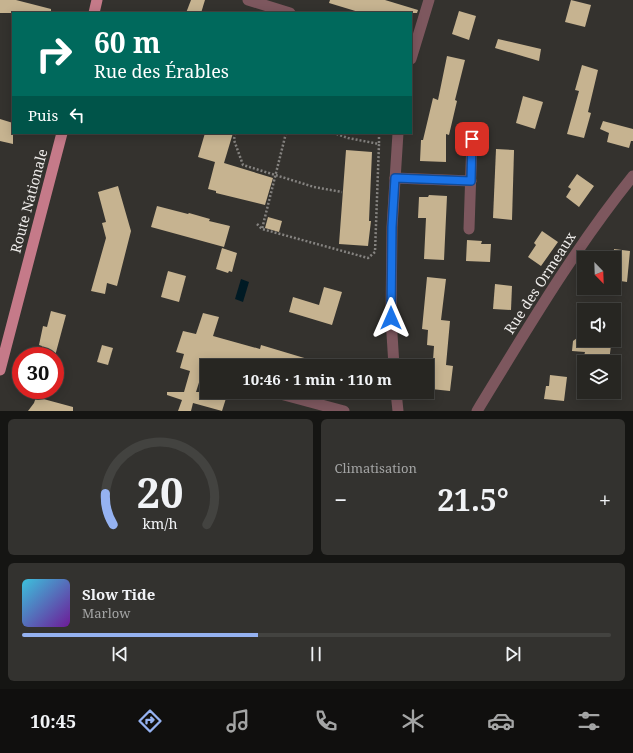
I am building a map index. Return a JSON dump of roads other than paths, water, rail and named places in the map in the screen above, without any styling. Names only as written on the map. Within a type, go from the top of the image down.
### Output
[{"type":"main road","points":[[94,12],[97,0]]},
{"type":"main road","name":"Route Nationale","points":[[0,370],[62,134]]},
{"type":"street","points":[[248,0],[287,12]]},
{"type":"street","points":[[412,51],[429,0]]},
{"type":"street","points":[[394,359],[391,318],[392,227],[398,134]]},
{"type":"street","points":[[469,229],[472,139]]},
{"type":"street","name":"Rue des Ormeaux","points":[[477,411],[547,297],[576,253],[633,176]]},
{"type":"street","points":[[395,178],[471,181]]},
{"type":"street","points":[[299,399],[344,411]]},
{"type":"street","points":[[397,399],[398,411]]},
{"type":"water","points":[[241,279],[249,282],[243,302],[235,299]]}]
